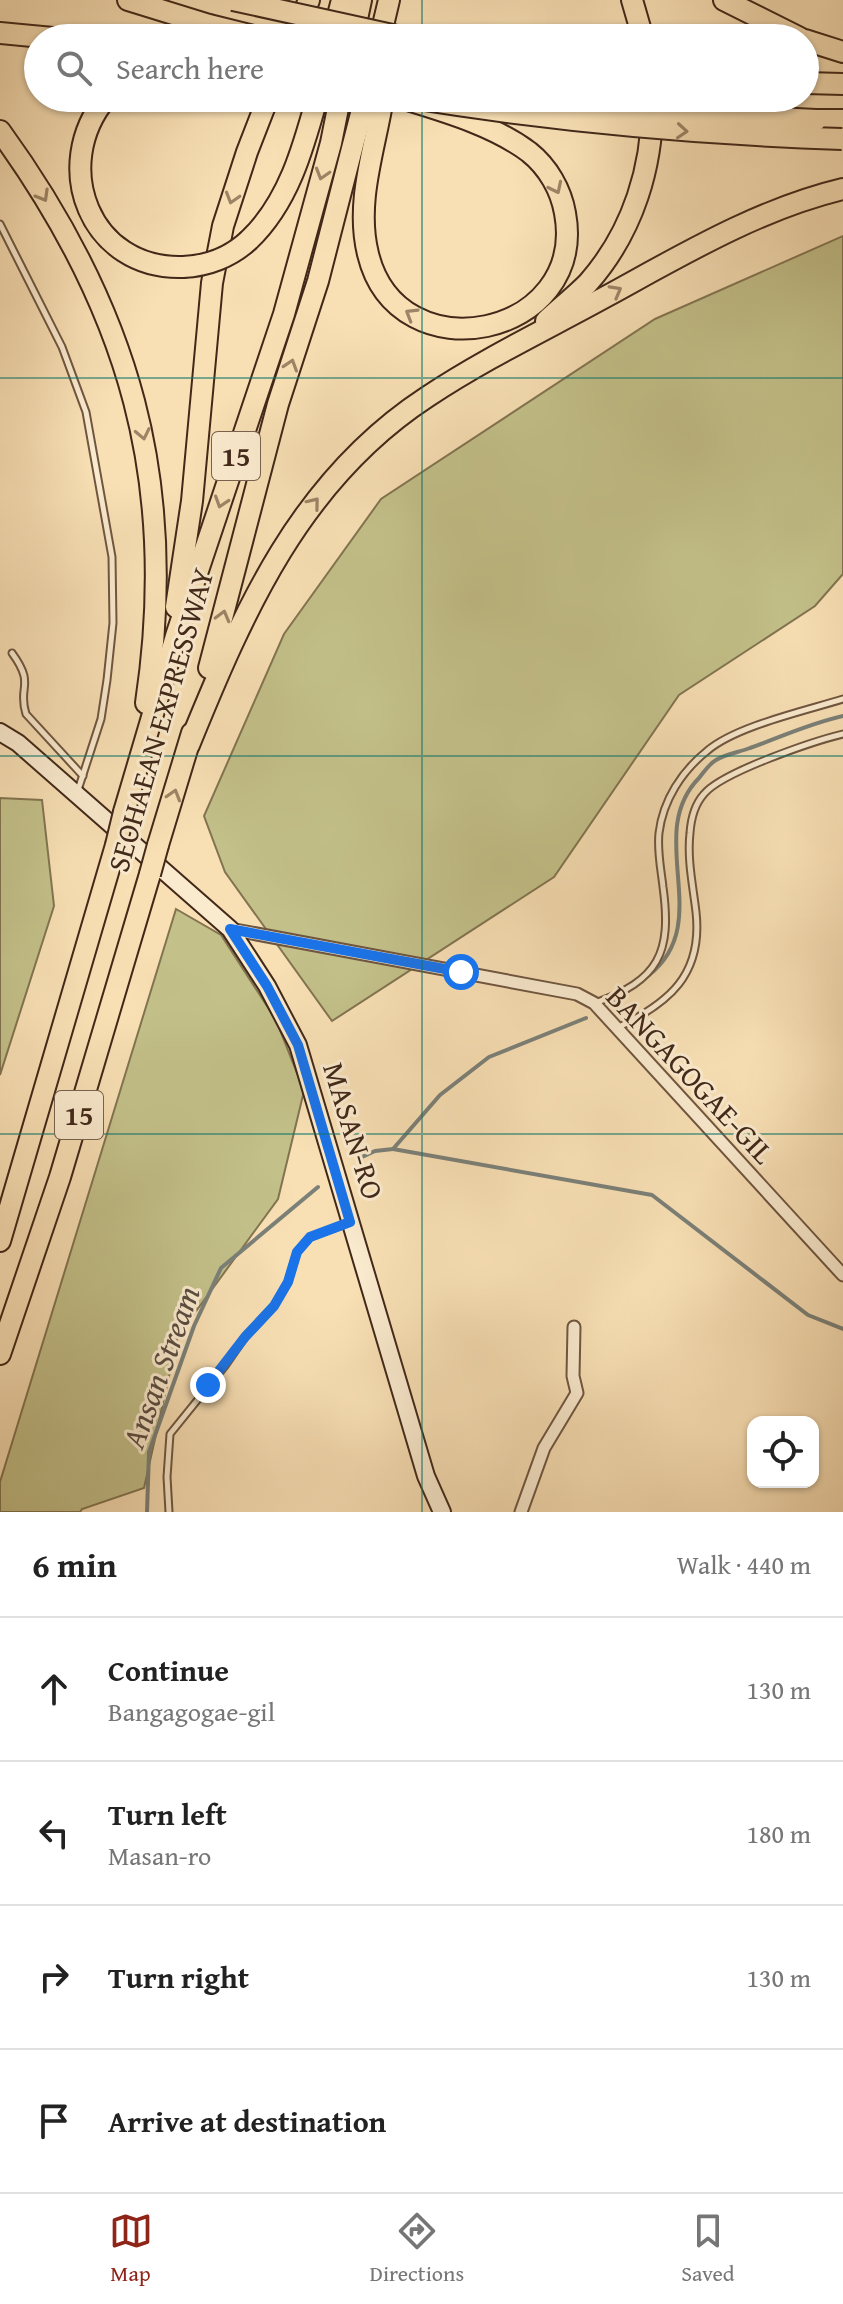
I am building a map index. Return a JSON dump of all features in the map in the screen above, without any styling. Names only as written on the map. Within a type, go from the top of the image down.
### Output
[{"type":"highway","points":[[128,0],[206,24]]},
{"type":"highway","points":[[233,0],[308,24]]},
{"type":"highway","points":[[281,0],[318,24]]},
{"type":"highway","points":[[299,24],[309,0]]},
{"type":"highway","points":[[330,24],[342,0]]},
{"type":"highway","points":[[356,24],[361,0]]},
{"type":"highway","points":[[383,24],[389,0]]},
{"type":"highway","points":[[388,24],[389,0]]},
{"type":"highway","points":[[632,0],[639,24]]},
{"type":"highway","points":[[724,0],[772,24]]},
{"type":"highway","points":[[0,33],[24,35]]},
{"type":"highway","points":[[819,44],[843,52]]},
{"type":"highway","points":[[819,83],[843,84]]},
{"type":"highway","points":[[98,112],[86,131],[80,155],[79,176],[87,207],[105,235],[128,253],[156,265],[183,267],[214,261],[249,240],[269,217],[287,186],[313,112]]},
{"type":"highway","points":[[124,812],[166,654],[180,587],[192,501],[208,315],[223,226],[263,112]]},
{"type":"highway","name":"SEOHAEAN EXPRESSWAY","points":[[0,1241],[176,636],[284,314],[337,112]]},
{"type":"highway","name":"SEOHAEAN EXPRESSWAY","points":[[0,1354],[60,1177],[189,745],[278,404],[318,281],[361,112]]},
{"type":"highway","points":[[381,112],[364,212],[368,253],[377,278],[391,298],[408,313],[430,324],[475,329],[506,322],[526,310],[545,292],[564,257],[567,222],[557,186],[537,158],[501,135],[439,112]]},
{"type":"highway","points":[[501,112],[629,127],[843,133]]},
{"type":"highway","points":[[523,343],[586,285],[625,229],[645,167],[652,112]]},
{"type":"highway","points":[[672,112],[816,120],[843,133]]},
{"type":"highway","points":[[0,131],[38,189],[96,294],[123,359],[147,453],[156,532],[155,638],[124,812]]},
{"type":"highway","points":[[189,745],[224,658],[284,543],[354,457],[398,418],[461,376],[742,225],[843,189]]},
{"type":"street","name":"MASAN-RO","points":[[0,732],[18,743],[230,929],[267,986],[298,1045],[426,1476],[442,1512]]},
{"type":"street","name":"BANGAGOGAE-GIL","points":[[230,929],[577,994],[594,1003],[843,1275]]},
{"type":"street","points":[[521,1512],[544,1448],[577,1393],[573,1376],[574,1327]]},
{"type":"lane","points":[[0,224],[62,347],[86,412],[112,557],[113,623],[107,680],[101,719],[77,795]]},
{"type":"lane","points":[[12,653],[26,677],[23,701],[26,714],[83,776]]},
{"type":"lane","points":[[594,1003],[634,984],[654,965],[661,953],[667,924],[659,831],[669,797],[691,766],[723,740],[843,699]]},
{"type":"lane","points":[[616,1028],[655,1008],[673,992],[690,964],[696,917],[689,839],[701,796],[723,779],[812,742],[843,734]]},
{"type":"lane","points":[[169,1512],[167,1477],[170,1434],[245,1337],[274,1306],[288,1282],[297,1252],[310,1237],[350,1222]]},
{"type":"shaded area","points":[[843,236],[843,574],[815,606],[679,695],[554,877],[332,1021],[225,872],[204,816],[284,634],[381,499],[655,319]]},
{"type":"shaded area","points":[[0,798],[42,800],[54,906],[0,1075]]},
{"type":"shaded area","points":[[176,909],[221,935],[276,1020],[304,1091],[278,1199],[178,1336],[144,1488],[80,1512],[0,1512],[0,1482]]},
{"type":"waterway","points":[[649,975],[668,954],[677,930],[677,825],[684,801],[699,778],[711,764],[724,756],[843,716]]},
{"type":"waterway","points":[[609,1005],[632,988]]},
{"type":"waterway","points":[[362,1157],[375,1151],[393,1149],[440,1095],[489,1057],[586,1018]]},
{"type":"waterway","points":[[393,1149],[652,1195],[808,1315],[843,1329]]},
{"type":"waterway","name":"Ansan Stream","points":[[147,1512],[149,1452],[194,1326],[221,1268],[318,1187]]},
{"type":"route","points":[[208,1385],[274,1306],[288,1282],[297,1252],[310,1237],[350,1222],[298,1045],[267,986],[230,929],[461,972]]}]
